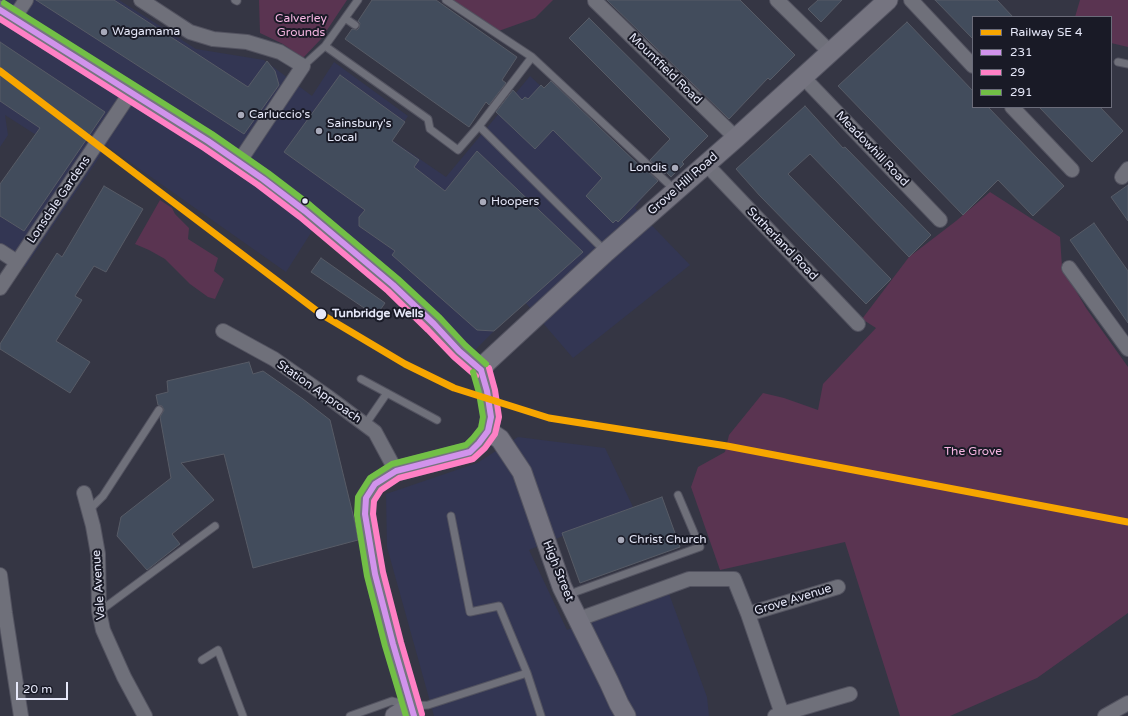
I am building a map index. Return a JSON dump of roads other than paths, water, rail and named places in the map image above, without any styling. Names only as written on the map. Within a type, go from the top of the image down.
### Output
[{"type":"main road","name":"Grove Hill Road","points":[[481,370],[487,362],[606,252],[736,138],[888,0]]},
{"type":"main road","points":[[7,14],[208,141],[305,211],[382,276],[434,324],[459,351],[481,370],[487,391],[491,417],[488,431],[479,443],[470,452],[396,471],[374,484],[366,498],[365,514],[375,574],[393,644],[407,713]]},
{"type":"main road","name":"High Street","points":[[488,431],[500,439],[522,472],[562,587],[626,716]]},
{"type":"street","points":[[7,14],[26,0]]},
{"type":"street","points":[[141,0],[190,32],[213,39],[247,42],[267,48],[280,52],[303,66],[239,162]]},
{"type":"street","name":"Mountfield Road","points":[[596,0],[595,1],[600,7],[736,138]]},
{"type":"street","points":[[777,0],[830,52]]},
{"type":"street","points":[[911,0],[972,65]]},
{"type":"street","name":"Meadowhill Road","points":[[803,77],[940,220]]},
{"type":"street","name":"Lonsdale Gardens","points":[[0,288],[131,92]]},
{"type":"street","points":[[1013,108],[1072,170]]},
{"type":"street","name":"Sutherland Road","points":[[706,164],[858,324]]},
{"type":"street","points":[[0,251],[17,262]]},
{"type":"street","points":[[1069,268],[1128,349]]},
{"type":"street","name":"Station Approach","points":[[223,331],[274,359],[375,432],[396,471]]},
{"type":"street","name":"Vale Avenue","points":[[84,493],[94,526],[98,554],[99,611],[103,630],[124,677],[145,716]]},
{"type":"street","points":[[0,574],[21,716]]},
{"type":"street","points":[[579,619],[688,579],[734,579],[748,614],[779,715],[850,694]]},
{"type":"street","name":"Grove Avenue","points":[[748,614],[838,587]]},
{"type":"street","points":[[1105,716],[1128,703]]},
{"type":"lane","points":[[303,66],[324,46],[358,0]]},
{"type":"lane","points":[[446,0],[466,18],[532,57],[675,190]]},
{"type":"lane","points":[[345,18],[355,25]]},
{"type":"lane","points":[[324,46],[428,119],[430,129],[458,150],[479,126],[532,57]]},
{"type":"lane","points":[[1118,62],[1128,64]]},
{"type":"lane","points":[[479,126],[606,252]]},
{"type":"lane","points":[[361,379],[437,420]]},
{"type":"lane","points":[[365,424],[387,393]]},
{"type":"lane","points":[[89,510],[103,496],[159,410]]},
{"type":"lane","points":[[566,595],[700,547],[678,495]]},
{"type":"lane","points":[[452,516],[470,612],[499,606],[526,673],[541,716]]},
{"type":"lane","points":[[99,611],[215,526]]},
{"type":"lane","points":[[202,660],[218,650],[243,716]]},
{"type":"lane","points":[[350,716],[392,701],[407,713],[526,673]]},
{"type":"place","name":"Wagamama","points":[[104,32]]},
{"type":"place","name":"Carluccio's","points":[[241,115]]},
{"type":"place","name":"Sainsbury's Local","points":[[319,131]]},
{"type":"place","name":"Londis","points":[[675,168]]},
{"type":"place","name":"Hoopers","points":[[483,202]]},
{"type":"place","name":"Tunbridge Wells","points":[[321,314]]},
{"type":"place","name":"Christ Church","points":[[621,540]]},
{"type":"park label","name":"Calverley Grounds","points":[[301,26]]},
{"type":"park label","name":"The Grove","points":[[973,452]]}]
